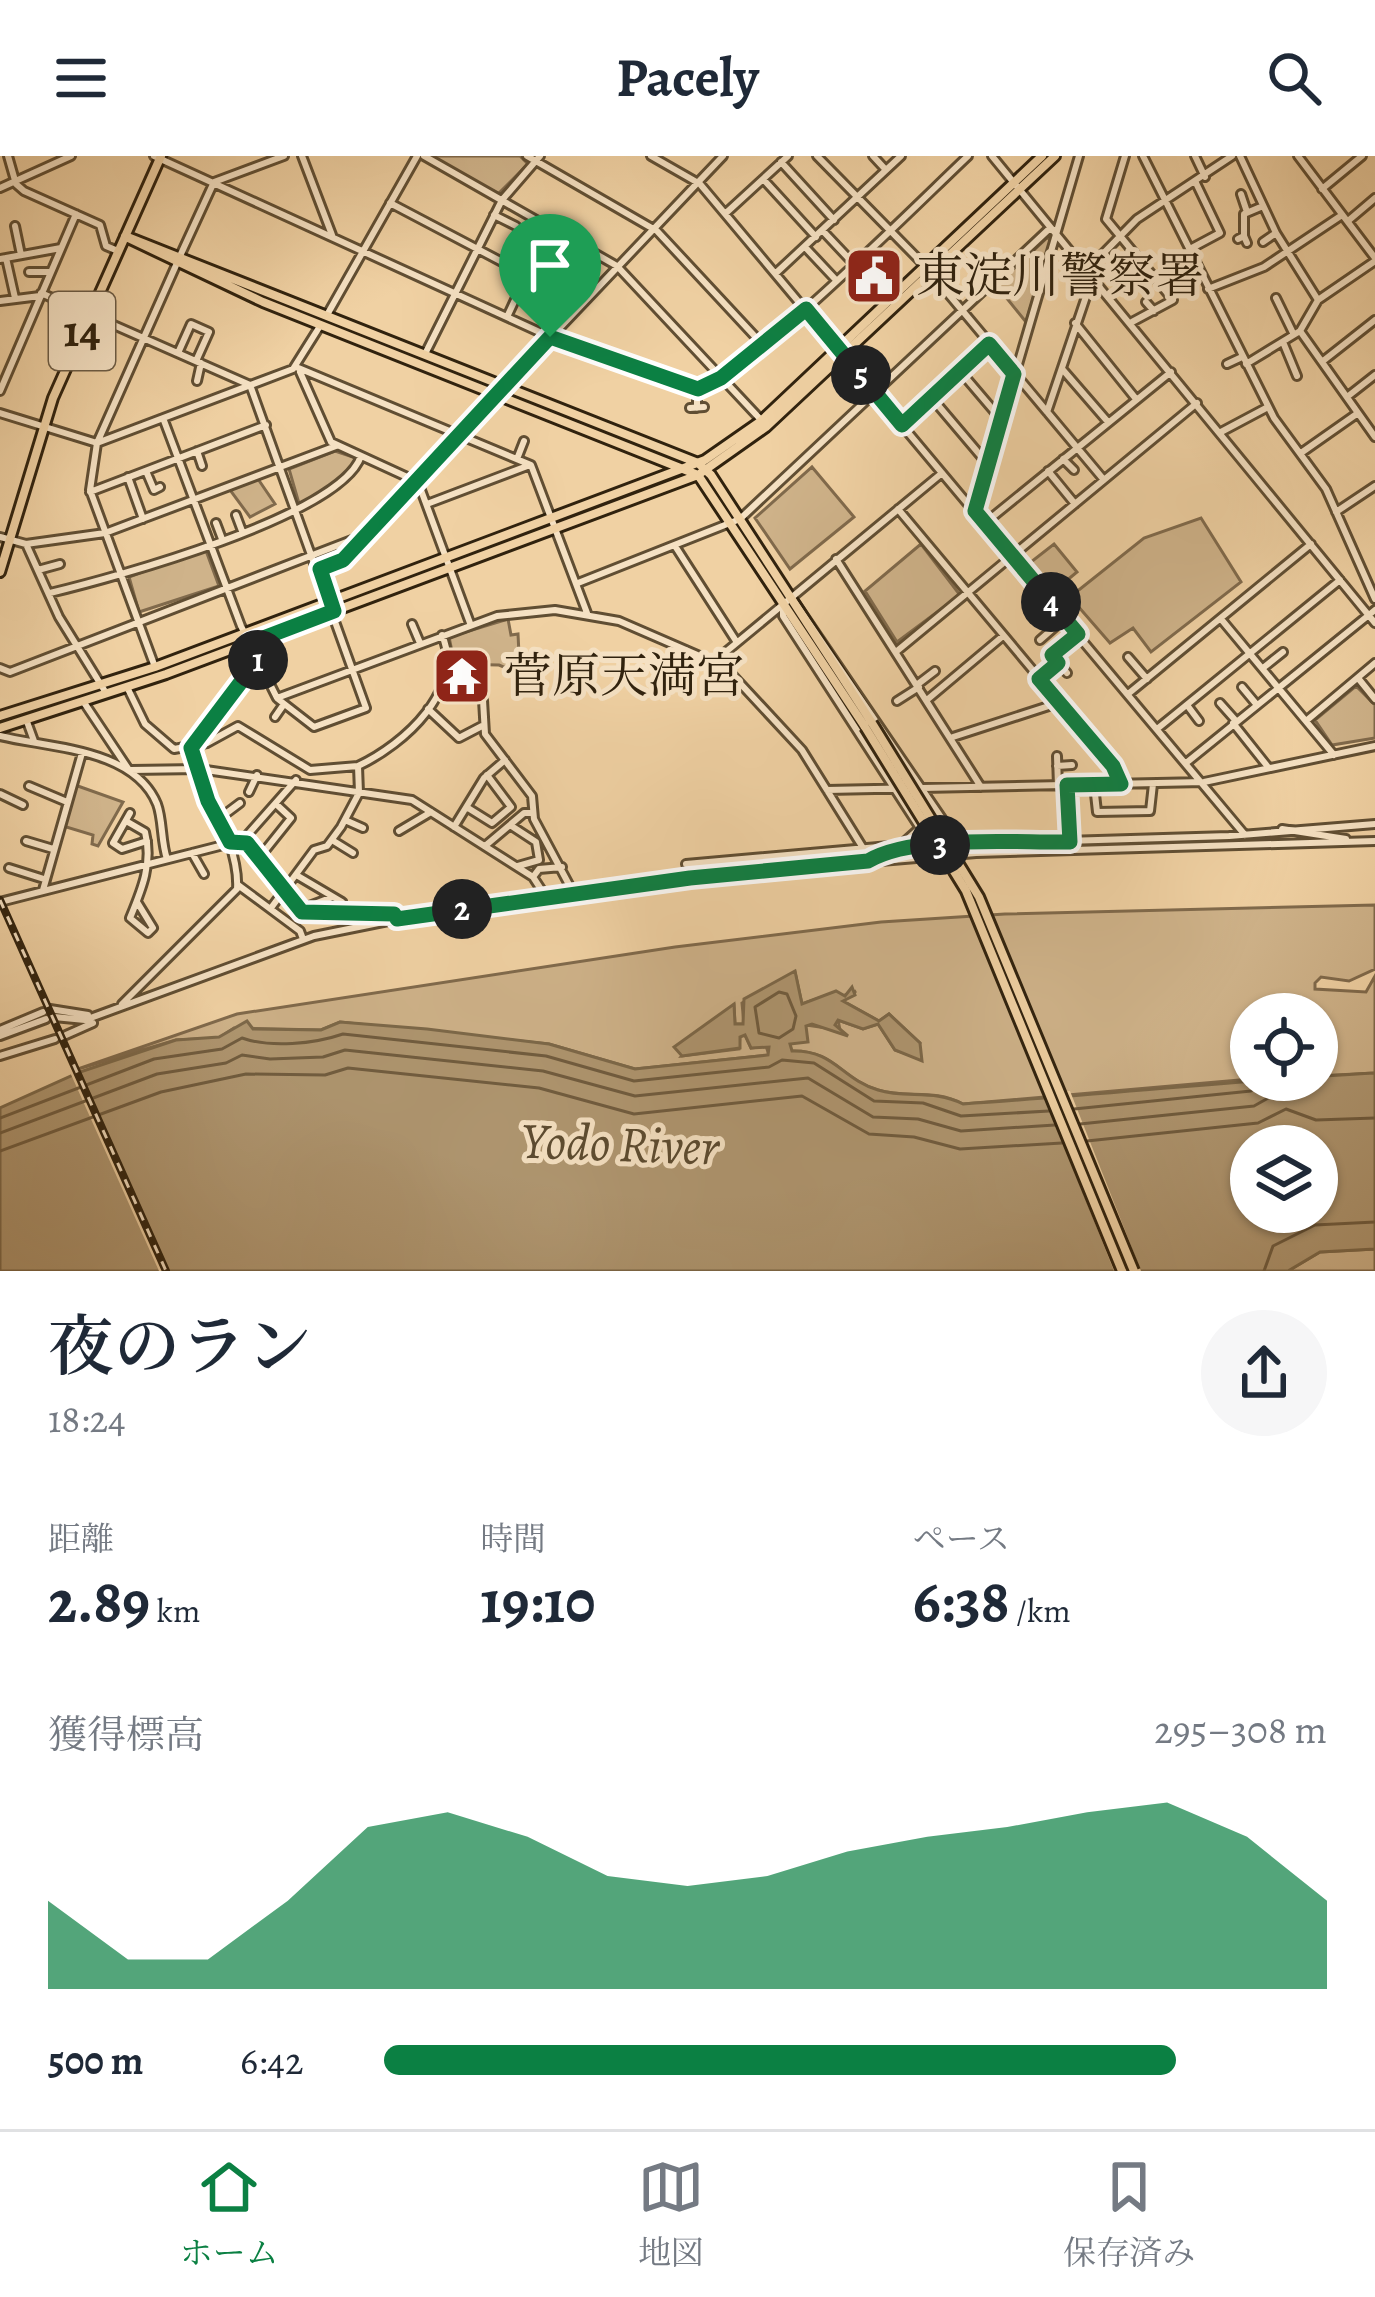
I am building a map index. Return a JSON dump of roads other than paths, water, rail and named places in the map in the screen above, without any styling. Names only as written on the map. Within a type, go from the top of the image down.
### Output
[{"type":"main road","points":[[1018,184],[1042,156]]},
{"type":"main road","points":[[0,732],[83,701],[104,688],[127,687],[701,469],[764,424],[1018,184],[1054,156]]},
{"type":"main road","name":"14","points":[[0,572],[5,538],[43,427],[158,157]]},
{"type":"main road","points":[[124,236],[323,321],[701,469],[988,914],[1134,1271]]},
{"type":"main road","points":[[500,390],[686,468],[701,469]]},
{"type":"main road","points":[[555,523],[686,468]]},
{"type":"main road","points":[[0,716],[104,688],[248,638]]},
{"type":"main road","points":[[868,725],[966,891],[1122,1271]]},
{"type":"street","points":[[8,156],[16,184],[100,225],[106,245],[118,251]]},
{"type":"street","points":[[0,188],[71,156]]},
{"type":"street","points":[[155,667],[90,492],[97,443],[214,182],[284,156]]},
{"type":"street","points":[[302,156],[332,235]]},
{"type":"street","points":[[0,413],[97,443],[297,368],[420,156],[617,266],[764,424]]},
{"type":"street","points":[[527,156],[538,158],[653,228],[762,344]]},
{"type":"street","points":[[320,569],[343,560],[723,156]]},
{"type":"street","points":[[817,156],[927,269],[1104,480]]},
{"type":"street","points":[[873,156],[886,170]]},
{"type":"street","points":[[776,273],[901,156]]},
{"type":"street","points":[[158,157],[550,337],[697,389],[721,378],[806,309],[968,156]]},
{"type":"street","points":[[992,156],[1371,612],[1375,623]]},
{"type":"street","points":[[975,511],[1079,156]]},
{"type":"street","points":[[1125,156],[1106,219],[1173,300],[1132,322]]},
{"type":"street","points":[[1143,156],[1268,407],[1336,512],[1375,598]]},
{"type":"street","points":[[1195,156],[1205,177]]},
{"type":"street","points":[[1047,412],[1090,273],[1120,236],[1236,156],[1318,300]]},
{"type":"street","points":[[1227,364],[1244,361],[1297,333],[1318,300],[1375,259],[1299,156]]},
{"type":"street","points":[[1322,189],[1362,156]]},
{"type":"street","points":[[654,157],[695,181],[726,213],[1245,835]]},
{"type":"street","points":[[422,359],[502,200],[538,158]]},
{"type":"street","points":[[726,213],[784,159],[834,220]]},
{"type":"street","points":[[763,179],[853,263]]},
{"type":"street","points":[[1190,249],[1220,232],[1196,183]]},
{"type":"street","points":[[1241,194],[1247,212],[1243,239]]},
{"type":"street","points":[[1208,289],[1287,252],[1375,198]]},
{"type":"street","points":[[390,203],[582,304]]},
{"type":"street","points":[[1247,212],[1264,205]]},
{"type":"street","points":[[0,392],[76,214]]},
{"type":"street","points":[[494,215],[516,226]]},
{"type":"street","points":[[15,226],[21,255]]},
{"type":"street","points":[[578,583],[736,522],[1048,230],[1057,230]]},
{"type":"street","points":[[1263,242],[1276,233]]},
{"type":"street","points":[[805,247],[835,280]]},
{"type":"street","points":[[15,298],[3,258],[61,248]]},
{"type":"street","points":[[28,272],[50,272]]},
{"type":"street","points":[[507,317],[527,274]]},
{"type":"street","points":[[0,301],[41,294],[250,385],[320,569],[366,708],[314,727],[277,698],[226,587],[163,418]]},
{"type":"street","points":[[1276,298],[1374,433]]},
{"type":"street","points":[[1146,302],[1154,311]]},
{"type":"street","points":[[178,353],[192,320],[211,328],[198,362],[197,380]]},
{"type":"street","points":[[1323,361],[1375,320]]},
{"type":"street","points":[[1075,323],[1136,399]]},
{"type":"street","points":[[1283,342],[1297,376]]},
{"type":"street","points":[[902,425],[989,344]]},
{"type":"street","points":[[0,353],[15,352]]},
{"type":"street","points":[[297,368],[531,465],[587,613]]},
{"type":"street","points":[[297,368],[336,446],[415,479],[471,624]]},
{"type":"street","points":[[1061,369],[1108,422]]},
{"type":"street","points":[[960,371],[1000,418]]},
{"type":"street","points":[[985,523],[1171,372]]},
{"type":"street","points":[[1347,397],[1375,375]]},
{"type":"street","points":[[697,389],[697,407]]},
{"type":"street","points":[[932,397],[986,462]]},
{"type":"street","points":[[897,651],[1197,403]]},
{"type":"street","points":[[1221,432],[1268,407]]},
{"type":"street","points":[[1301,453],[1358,413]]},
{"type":"street","points":[[90,492],[266,425]]},
{"type":"street","points":[[209,433],[214,445]]},
{"type":"street","points":[[517,459],[524,441]]},
{"type":"street","points":[[5,538],[26,544],[105,533],[336,446]]},
{"type":"street","points":[[197,452],[202,466]]},
{"type":"street","points":[[50,593],[122,576],[298,511],[356,471],[361,456]]},
{"type":"street","points":[[1064,459],[1074,470]]},
{"type":"street","points":[[427,504],[531,465]]},
{"type":"street","points":[[146,471],[154,490],[160,488]]},
{"type":"street","points":[[1048,471],[1075,504]]},
{"type":"street","points":[[716,659],[942,472]]},
{"type":"street","points":[[128,478],[143,519]]},
{"type":"street","points":[[1336,512],[1375,487]]},
{"type":"street","points":[[898,509],[1113,766],[1121,784]]},
{"type":"street","points":[[236,515],[242,531]]},
{"type":"street","points":[[216,523],[222,538]]},
{"type":"street","points":[[0,668],[10,672],[359,538]]},
{"type":"street","points":[[26,544],[75,644],[104,688]]},
{"type":"street","points":[[1128,694],[1311,544]]},
{"type":"street","points":[[675,546],[736,641]]},
{"type":"street","points":[[836,559],[981,787]]},
{"type":"street","points":[[38,570],[60,564]]},
{"type":"street","points":[[1157,729],[1340,580]]},
{"type":"street","points":[[787,601],[798,602],[959,845]]},
{"type":"street","points":[[787,601],[783,616],[932,845]]},
{"type":"street","points":[[277,698],[471,624],[522,612],[587,613],[716,659],[802,750],[863,848]]},
{"type":"street","points":[[1186,764],[1371,612]]},
{"type":"street","points":[[1220,618],[1334,754]]},
{"type":"street","points":[[1040,640],[1065,619]]},
{"type":"street","points":[[412,624],[420,643]]},
{"type":"street","points":[[1067,673],[1052,655],[1078,634]]},
{"type":"street","points":[[127,687],[145,724],[165,745],[191,748],[238,726],[310,770],[358,766],[414,728],[442,688],[442,670],[450,656],[442,635]]},
{"type":"street","points":[[928,699],[1004,636]]},
{"type":"street","points":[[1263,668],[1283,652]]},
{"type":"street","points":[[1129,657],[1147,679]]},
{"type":"street","points":[[191,748],[259,658]]},
{"type":"street","points":[[1039,679],[1058,663]]},
{"type":"street","points":[[1306,721],[1375,663]]},
{"type":"street","points":[[1301,669],[1311,679]]},
{"type":"street","points":[[897,701],[935,671]]},
{"type":"street","points":[[1358,678],[1375,699]]},
{"type":"street","points":[[1242,687],[1256,705]]},
{"type":"street","points":[[442,688],[479,697],[482,726],[532,796],[532,813],[574,894]]},
{"type":"street","points":[[83,701],[158,805],[167,859]]},
{"type":"street","points":[[953,737],[1059,703]]},
{"type":"street","points":[[1220,703],[1269,768]]},
{"type":"street","points":[[275,717],[284,704]]},
{"type":"street","points":[[1187,705],[1199,721]]},
{"type":"street","points":[[428,709],[459,738],[482,726]]},
{"type":"street","points":[[26,719],[34,741]]},
{"type":"street","points":[[0,732],[129,770],[199,769],[412,800],[533,877],[546,898]]},
{"type":"street","points":[[827,790],[1204,782],[1375,746]]},
{"type":"street","points":[[191,748],[230,842],[238,885],[303,939]]},
{"type":"street","points":[[43,890],[82,753]]},
{"type":"street","points":[[454,827],[487,775],[505,760]]},
{"type":"street","points":[[1070,842],[1057,761],[1072,765]]},
{"type":"street","points":[[271,908],[288,893],[314,850],[332,840],[345,820],[359,791],[358,766]]},
{"type":"street","points":[[468,808],[492,823],[511,807],[487,775]]},
{"type":"street","points":[[249,792],[257,776]]},
{"type":"street","points":[[0,902],[243,840],[296,780]]},
{"type":"street","points":[[1094,785],[1097,812],[1150,811],[1153,784]]},
{"type":"street","points":[[29,786],[67,802]]},
{"type":"street","points":[[0,794],[23,805]]},
{"type":"street","points":[[220,818],[240,803]]},
{"type":"street","points":[[260,858],[291,818],[276,804]]},
{"type":"street","points":[[399,831],[430,812]]},
{"type":"street","points":[[484,846],[532,813]]},
{"type":"street","points":[[137,902],[153,928],[148,933],[131,922],[148,864],[148,841],[145,832],[128,817],[113,843],[122,848],[148,841]]},
{"type":"street","points":[[345,820],[363,828]]},
{"type":"street","points":[[868,861],[882,853],[932,845],[1245,835],[1279,828],[1375,824]]},
{"type":"street","points":[[509,825],[536,842],[539,860],[517,867]]},
{"type":"street","points":[[686,864],[901,845],[922,827]]},
{"type":"street","points":[[1279,828],[1354,842]]},
{"type":"street","points":[[243,840],[301,909],[394,914],[397,919]]},
{"type":"street","points":[[332,840],[353,853]]},
{"type":"street","points":[[26,841],[52,849]]},
{"type":"street","points":[[0,1033],[48,1014],[80,1021],[303,939],[397,919],[574,894],[754,870],[868,861],[1375,841]]},
{"type":"street","points":[[192,853],[204,874]]},
{"type":"street","points":[[754,858],[754,870]]},
{"type":"street","points":[[533,877],[539,869],[563,867]]},
{"type":"street","points":[[9,868],[44,879]]},
{"type":"street","points":[[298,876],[343,903],[337,914]]},
{"type":"street","points":[[122,1006],[238,885]]},
{"type":"street","points":[[301,909],[335,898]]},
{"type":"street","points":[[66,1035],[93,1022]]},
{"type":"street","points":[[0,1056],[55,1039]]},
{"type":"water","name":"Yodo River","points":[[795,971],[802,1004],[836,991],[845,996],[852,987],[855,995],[843,1001],[879,1021],[889,1014],[920,1043],[922,1061],[895,1050],[878,1024],[863,1029],[838,1020],[835,1025],[848,1036],[812,1024],[806,1026],[808,1042],[790,1044],[792,1051],[818,1055],[878,1090],[963,1104],[1230,1083],[1230,1101],[1338,1101],[1338,1076],[1375,1073],[1375,1249],[1320,1252],[1288,1271],[0,1271],[0,1108],[80,1072],[176,1040],[219,1037],[247,1021],[253,1029],[321,1030],[340,1022],[549,1044],[635,1069],[768,1055],[769,1047],[751,1048],[745,1035],[740,1037],[740,1048],[682,1056],[674,1047],[734,1004],[735,1024],[743,1024],[744,999]]},
{"type":"railway","points":[[0,900],[166,1271]]},
{"type":"place","name":"東淀川警察署","points":[[874,276]]},
{"type":"place","name":"菅原天満宮","points":[[462,676]]}]
